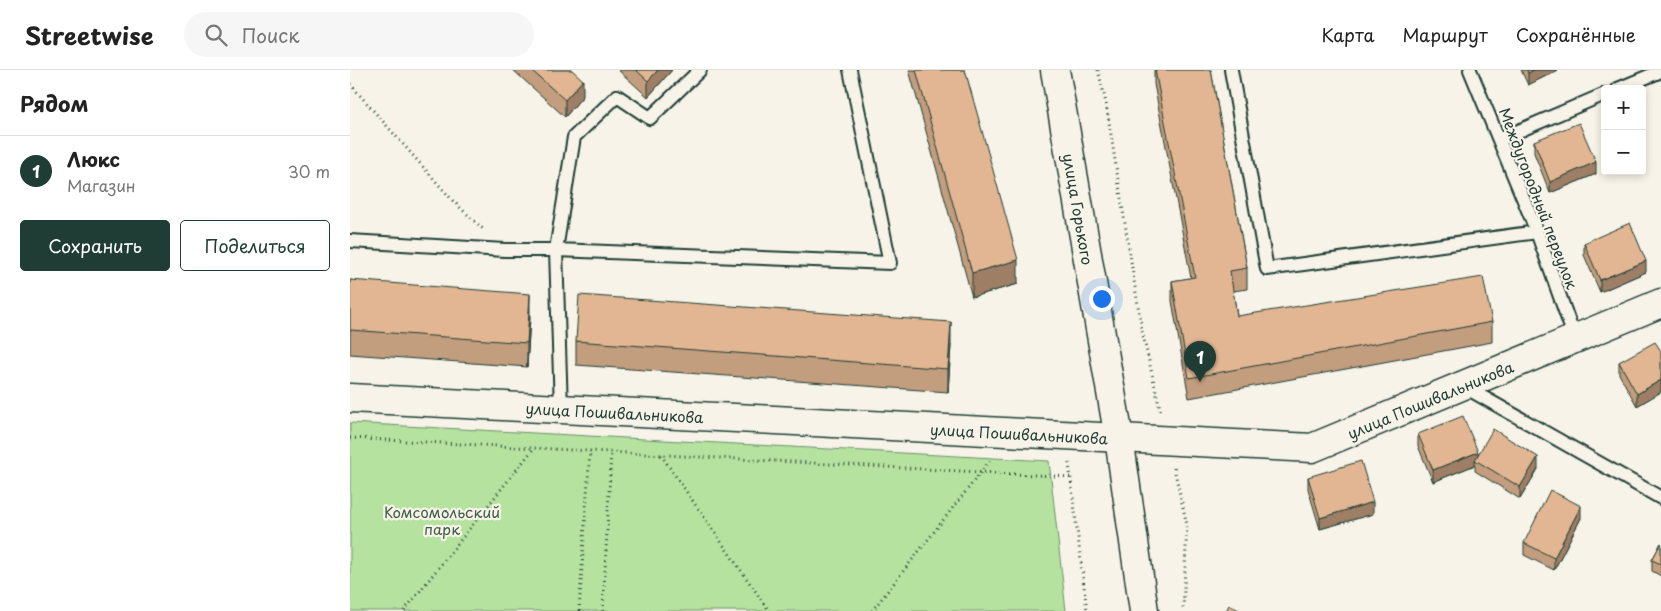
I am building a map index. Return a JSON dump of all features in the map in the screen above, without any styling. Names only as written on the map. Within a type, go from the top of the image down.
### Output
[{"type":"main road","name":"улица Горького","points":[[1055,70],[1119,438],[1144,611]]},
{"type":"main road","name":"улица Пошивальникова","points":[[350,398],[1312,448],[1661,303]]},
{"type":"lane","points":[[561,409],[556,250],[574,138],[617,96],[650,118],[700,70]]},
{"type":"lane","points":[[350,241],[505,250],[556,250],[890,263],[850,70]]},
{"type":"lane","points":[[1231,70],[1267,270],[1537,232]]},
{"type":"lane","name":"Междугородный переулок","points":[[1470,70],[1537,232],[1575,339]]},
{"type":"lane","points":[[1628,85],[1661,71]]},
{"type":"lane","points":[[1500,139],[1601,96]]},
{"type":"lane","points":[[1462,386],[1661,498]]},
{"type":"path","points":[[1098,70],[1106,103],[1142,331],[1187,525],[1183,611]]},
{"type":"path","points":[[350,84],[453,201],[505,250]]},
{"type":"path","points":[[872,611],[1012,432]]},
{"type":"path","points":[[1065,435],[1087,611]]},
{"type":"path","points":[[350,438],[1071,477]]},
{"type":"path","points":[[404,611],[534,448]]},
{"type":"path","points":[[579,611],[590,451]]},
{"type":"path","points":[[604,611],[611,452]]},
{"type":"path","points":[[660,454],[769,611]]},
{"type":"green space","name":"Комсомольский парк","points":[[350,423],[1049,461],[1066,611],[350,611]]},
{"type":"building","points":[[531,70],[572,70],[583,80],[565,100]]},
{"type":"building","points":[[636,70],[658,70],[648,81]]},
{"type":"building","points":[[916,70],[965,70],[1018,260],[972,273]]},
{"type":"building","points":[[1155,70],[1211,70],[1247,268],[1230,271],[1237,316],[1483,277],[1492,322],[1189,378],[1172,281],[1195,277]]},
{"type":"building","points":[[1579,123],[1596,162],[1550,182],[1534,141]]},
{"type":"building","points":[[1630,223],[1646,261],[1600,280],[1584,243]]},
{"type":"building","points":[[350,280],[530,294],[527,343],[350,330]]},
{"type":"building","points":[[579,295],[951,322],[948,369],[576,341]]},
{"type":"building","points":[[1655,342],[1661,351],[1661,380],[1637,394],[1619,362]]},
{"type":"building","points":[[1463,416],[1478,452],[1433,470],[1418,434]]},
{"type":"building","points":[[1493,429],[1538,457],[1520,487],[1475,460]]},
{"type":"building","points":[[1361,461],[1373,502],[1320,518],[1308,477]]},
{"type":"building","points":[[1550,490],[1581,506],[1554,558],[1524,543]]},
{"type":"building","points":[[1661,543],[1661,564],[1652,560]]},
{"type":"building","points":[[1229,605],[1241,611],[1226,611]]},
{"type":"place","name":"Люкс","points":[[1200,382]]}]
